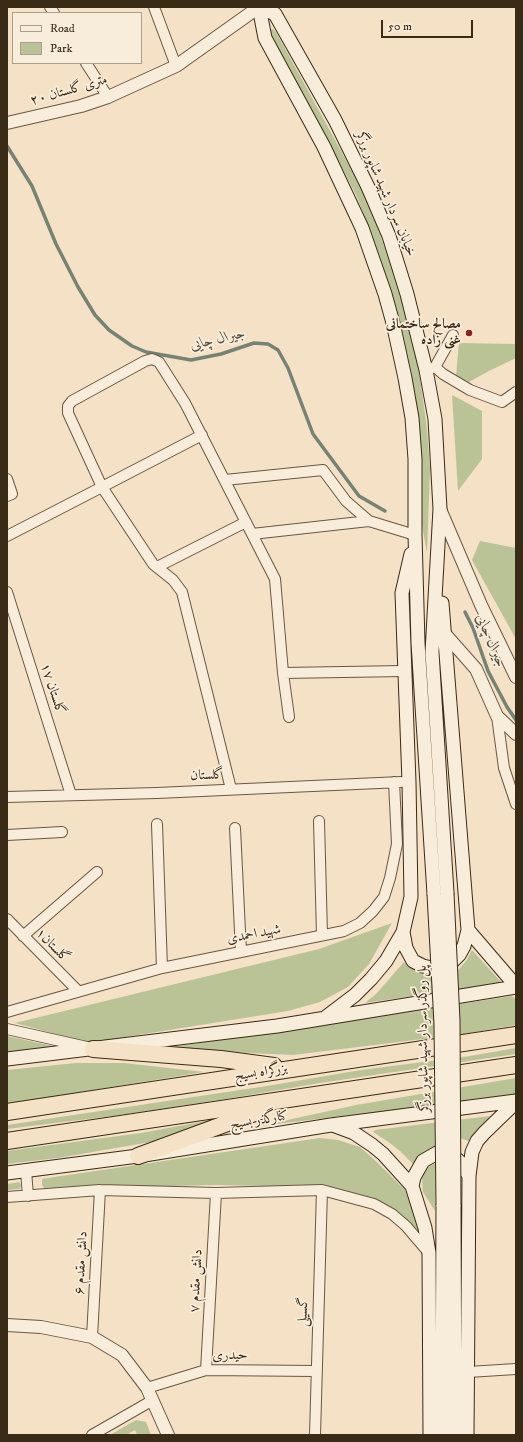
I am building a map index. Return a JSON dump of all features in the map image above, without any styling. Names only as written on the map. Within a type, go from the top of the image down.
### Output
[{"type":"highway","name":"بزرگراه بسیج","points":[[7,1112],[516,1035]]},
{"type":"highway","points":[[93,1049],[221,1059],[295,1068]]},
{"type":"highway","points":[[7,1141],[516,1065]]},
{"type":"highway","points":[[138,1156],[291,1099]]},
{"type":"main road","name":"خیابان سردار شهید شاپور برزگر","points":[[259,7],[275,14],[335,120],[368,187],[388,236],[407,294],[430,368],[435,418],[440,509],[437,562]]},
{"type":"main road","points":[[259,7],[265,38],[324,147],[344,188],[362,228],[385,294],[400,352],[412,418],[415,459],[415,535],[402,593],[411,897],[403,932],[386,961],[355,995],[326,1017]]},
{"type":"main road","name":"پل روگذر سردار شهید شاپور برزگر","points":[[415,535],[418,643],[434,894],[440,1024],[448,1205],[455,1435]]},
{"type":"main road","points":[[403,932],[406,948],[413,961],[423,966],[432,968],[442,967],[452,962],[459,955],[464,946],[468,930],[445,634],[437,562]]},
{"type":"main road","name":"پل روگذر سردار شهید شاپور برزگر","points":[[437,562],[432,652],[447,893],[453,1021],[442,1435]]},
{"type":"main road","points":[[468,930],[516,986]]},
{"type":"main road","points":[[7,1059],[277,1026],[516,986]]},
{"type":"main road","points":[[467,1435],[469,1176],[472,1152],[477,1141],[516,1102]]},
{"type":"main road","name":"کنارگذر بسیج","points":[[7,1173],[138,1156],[331,1125],[516,1102]]},
{"type":"main road","points":[[331,1125],[354,1133],[384,1154],[412,1186],[425,1228],[429,1253],[430,1435]]},
{"type":"main road","points":[[412,1186],[414,1177],[423,1161],[437,1152],[447,1153],[453,1156],[461,1163],[469,1176]]},
{"type":"street","points":[[154,7],[176,66]]},
{"type":"street","name":"۲۰ متری گلستان","points":[[7,123],[81,106],[108,97],[176,66],[259,7]]},
{"type":"street","points":[[87,64],[108,97]]},
{"type":"street","points":[[453,335],[430,368],[470,390],[502,402],[516,392]]},
{"type":"street","points":[[231,789],[182,592],[173,580],[153,564],[102,487],[68,413],[68,406],[72,401],[145,361],[152,359],[159,362],[185,403],[275,579],[283,673],[289,717]]},
{"type":"street","points":[[7,536],[202,435]]},
{"type":"street","points":[[225,480],[323,470],[346,501],[369,521]]},
{"type":"street","points":[[7,479],[10,495]]},
{"type":"street","points":[[440,509],[481,605],[516,677]]},
{"type":"street","points":[[252,534],[369,521],[415,535]]},
{"type":"street","points":[[157,567],[246,522]]},
{"type":"street","name":"گلستان ۱۷","points":[[7,592],[71,795]]},
{"type":"street","points":[[445,634],[476,669],[497,716],[504,768],[516,804]]},
{"type":"street","points":[[283,673],[404,671]]},
{"type":"street","points":[[497,716],[516,734]]},
{"type":"street","name":"شهید احمدی","points":[[7,1012],[162,968],[344,931],[360,923],[384,897],[390,878],[397,844],[394,782]]},
{"type":"street","name":"گلستان","points":[[7,797],[408,782]]},
{"type":"street","points":[[319,821],[322,935]]},
{"type":"street","points":[[157,824],[162,968]]},
{"type":"street","points":[[235,828],[241,952]]},
{"type":"street","points":[[7,835],[62,832]]},
{"type":"street","points":[[23,936],[97,872]]},
{"type":"street","name":"گلستان۱","points":[[7,919],[78,991]]},
{"type":"street","points":[[7,1029],[93,1049]]},
{"type":"street","points":[[26,1171],[28,1196]]},
{"type":"street","points":[[7,1197],[100,1190],[216,1193],[322,1190],[374,1204],[392,1214],[406,1226],[429,1253]]},
{"type":"street","name":"دانش مقدم ۶","points":[[92,1337],[100,1190]]},
{"type":"street","name":"گسیلی","points":[[315,1435],[322,1190]]},
{"type":"street","name":"دانش مقدم ۷","points":[[206,1370],[216,1193]]},
{"type":"street","points":[[7,1325],[41,1327],[92,1337],[122,1355],[147,1388],[168,1435]]},
{"type":"street","points":[[468,1372],[516,1369]]},
{"type":"street","name":"حیدری","points":[[147,1388],[206,1370],[316,1371]]},
{"type":"street","points":[[92,1435],[153,1400]]},
{"type":"green space","points":[[273,29],[364,193],[387,253],[406,312],[419,371],[427,429],[430,470],[427,553],[422,525],[422,470],[419,431],[411,372],[399,317],[380,257],[357,197],[270,36],[269,30]]},
{"type":"green space","points":[[459,343],[516,343],[516,358],[467,383],[456,376]]},
{"type":"green space","points":[[452,395],[482,411],[482,459],[458,491]]},
{"type":"green space","points":[[480,541],[516,548],[516,639],[472,560]]},
{"type":"green space","points":[[392,923],[369,964],[348,987],[320,1002],[288,1011],[88,1043],[15,1023],[319,949]]},
{"type":"green space","points":[[472,950],[502,983],[365,1003],[377,993],[404,962],[410,967],[421,972],[431,975],[444,976],[458,970],[466,961]]},
{"type":"green space","points":[[512,996],[516,1000],[516,1025],[464,1034],[293,1055],[159,1049]]},
{"type":"green space","points":[[7,1036],[53,1046],[7,1052]]},
{"type":"green space","points":[[516,1048],[516,1054],[320,1083],[121,1115],[7,1129],[7,1125],[267,1086],[361,1070],[470,1056]]},
{"type":"green space","points":[[76,1063],[124,1063],[204,1072],[7,1104],[7,1070]]},
{"type":"green space","points":[[516,1078],[516,1094],[498,1098],[260,1126],[356,1105]]},
{"type":"green space","points":[[490,1116],[472,1142],[456,1137],[444,1142],[423,1155],[414,1165],[400,1151],[373,1132],[375,1130]]},
{"type":"green space","points":[[217,1119],[168,1139],[58,1158],[7,1164],[7,1151],[141,1133]]},
{"type":"green space","points":[[320,1138],[338,1140],[360,1147],[378,1163],[405,1190],[418,1217],[424,1239],[406,1220],[324,1187],[214,1185],[45,1189],[42,1185],[42,1179]]},
{"type":"green space","points":[[436,1163],[435,1211],[423,1192],[422,1178],[428,1167]]},
{"type":"green space","points":[[19,1182],[21,1185],[20,1189],[7,1190],[7,1184]]},
{"type":"green space","points":[[136,1420],[146,1422],[151,1435],[137,1435],[135,1430],[126,1435],[110,1435]]},
{"type":"waterway","name":"جیرال چایی","points":[[7,146],[32,186],[56,244],[78,287],[95,315],[109,330],[132,346],[146,352],[191,360],[221,354],[254,343],[268,344],[278,350],[288,368],[313,434],[359,496],[385,511]]},
{"type":"waterway","name":"جیرال چایی","points":[[465,612],[473,628],[488,671],[507,707],[516,720]]},
{"type":"place","name":"مصالح ساختمانی غنی زاده","points":[[469,333]]}]
